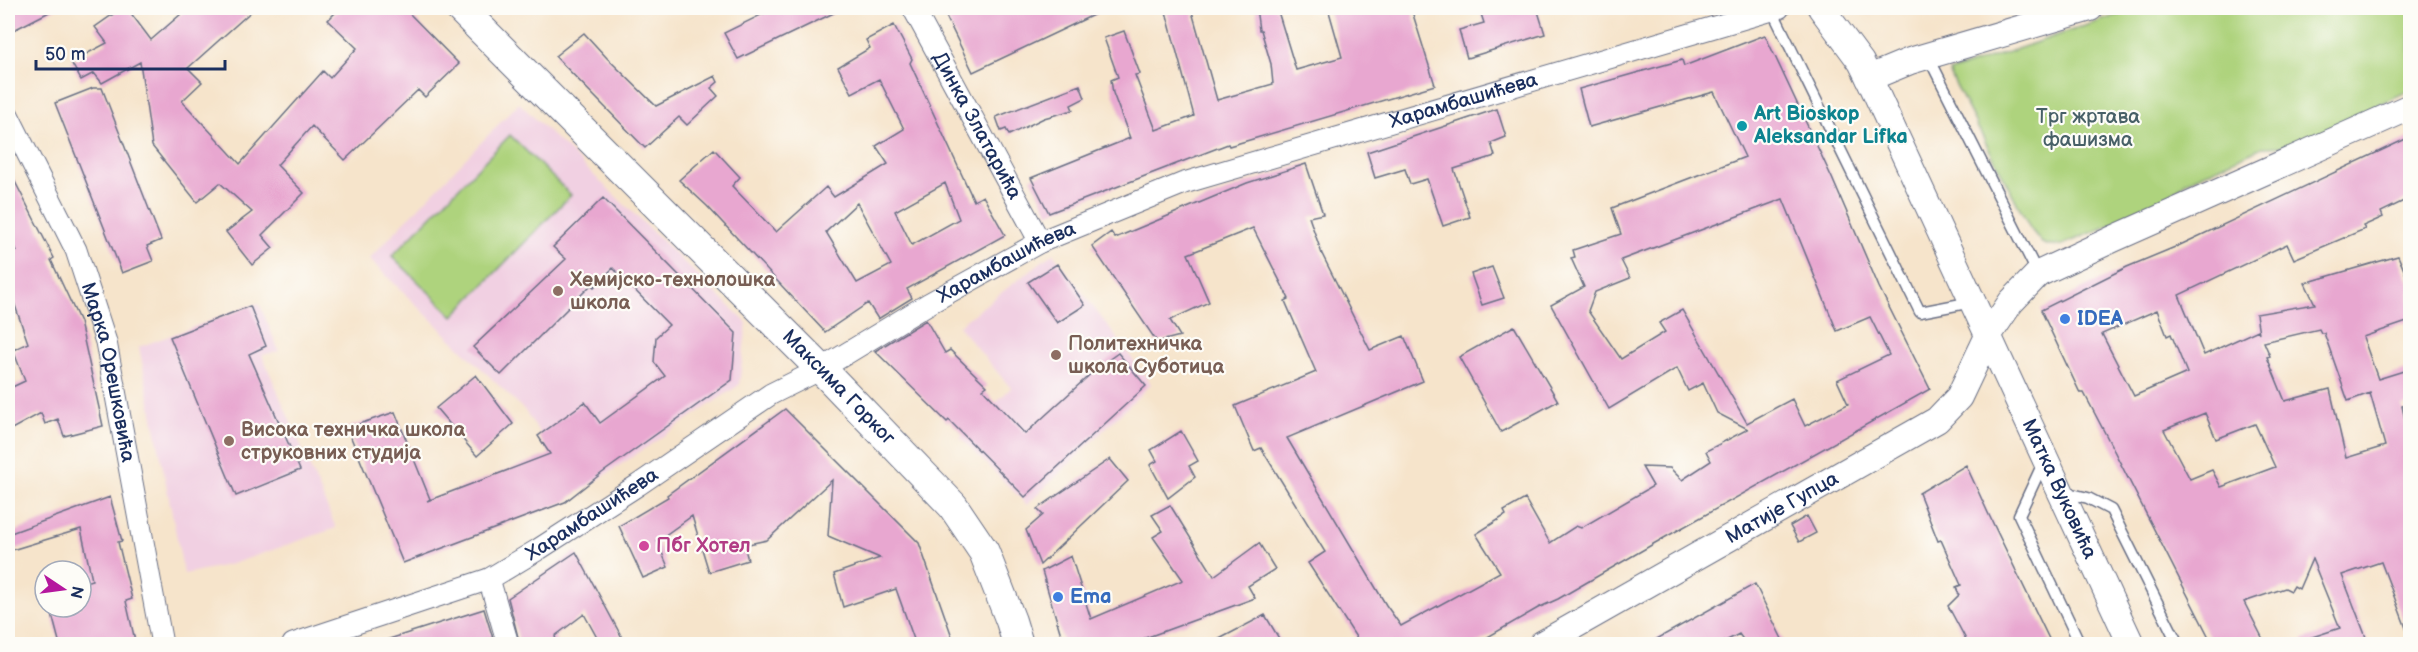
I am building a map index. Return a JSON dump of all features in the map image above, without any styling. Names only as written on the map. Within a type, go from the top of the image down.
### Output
[{"type":"main road","name":"Максима Горког","points":[[460,8],[821,369],[953,506],[984,552],[1018,645]]},
{"type":"street","name":"Динка Златарића","points":[[913,8],[1040,242]]},
{"type":"street","points":[[1821,8],[1861,62],[1988,336]]},
{"type":"street","points":[[1869,78],[1928,56],[2090,8]]},
{"type":"street","name":"Харамбашићева","points":[[293,645],[489,579],[638,485],[771,394],[821,369],[928,304],[1040,242],[1184,183],[1775,9]]},
{"type":"street","points":[[1988,336],[2011,302],[2038,274],[2113,238],[2410,107]]},
{"type":"street","name":"Марка Орешковића","points":[[8,115],[75,250],[106,342],[162,645]]},
{"type":"street","name":"Матка Вуковића","points":[[1988,336],[2131,645]]},
{"type":"street","name":"Матије Гупца","points":[[1542,645],[1936,420],[1959,397],[1988,336]]},
{"type":"street","points":[[489,579],[508,645]]},
{"type":"lane","points":[[1775,9],[1920,312],[1972,302]]},
{"type":"lane","points":[[1928,56],[2038,274]]},
{"type":"lane","points":[[2046,458],[2019,515],[2080,645]]},
{"type":"lane","points":[[2058,490],[2088,498],[2110,510],[2178,645]]},
{"type":"shaded area","name":"Хемијско-технолошка школа","points":[[519,103],[747,323],[739,385],[580,492],[525,411],[369,259]]},
{"type":"shaded area","name":"Политехничка школа Суботица","points":[[1053,253],[1151,384],[1027,505],[960,437],[1011,388],[958,326]]},
{"type":"shaded area","name":"Висока техничка школа струковних студија","points":[[259,303],[279,351],[262,355],[336,528],[232,564],[184,574],[139,347]]},
{"type":"green space","name":"Трг жртава фашизма","points":[[2138,8],[2410,8],[2410,90],[2291,146],[2262,147],[2186,182],[2164,200],[2130,217],[2062,245],[2050,246],[2042,243],[2030,228],[1949,72]]},
{"type":"green space","points":[[510,135],[571,195],[453,316],[392,256]]},
{"type":"building","points":[[8,8],[57,8],[8,33]]},
{"type":"building","points":[[122,8],[127,8],[151,40],[188,8],[255,8],[188,68],[202,82],[182,101],[240,164],[323,71],[330,78],[357,48],[328,20],[340,8],[404,8],[459,64],[425,97],[418,90],[345,160],[312,126],[277,165],[304,193],[262,235],[273,248],[252,265],[226,232],[252,212],[220,183],[197,202],[152,146],[140,62],[102,83],[94,73],[81,80],[71,62],[107,43],[95,27]]},
{"type":"building","points":[[775,8],[844,8],[738,59],[724,33]]},
{"type":"building","points":[[942,8],[1108,8],[973,72]]},
{"type":"building","points":[[1165,8],[1191,8],[1217,100],[1273,84],[1271,64],[1261,30],[1259,30],[1256,8],[1277,8],[1296,70],[1342,57],[1328,8],[1411,8],[1435,85],[1229,146],[1228,144],[1049,213],[1031,178],[1130,138],[1113,93],[1111,80],[1118,77],[1104,38],[1124,31],[1140,74],[1135,75],[1156,130],[1194,116]]},
{"type":"building","points":[[1479,8],[1537,8],[1545,34],[1467,58],[1459,30],[1484,23]]},
{"type":"building","points":[[894,25],[912,59],[910,63],[974,201],[983,196],[1005,235],[907,289],[912,298],[878,319],[868,303],[825,332],[707,206],[679,180],[714,149],[740,177],[732,186],[776,232],[826,187],[834,197],[888,164],[876,146],[904,129],[879,79],[852,93],[838,67],[870,48],[866,40]],"holes":[[[945,183],[959,219],[912,245],[895,211]],[[857,203],[891,265],[857,283],[826,232]]]},
{"type":"building","points":[[584,33],[656,106],[715,76],[718,82],[711,88],[718,96],[687,125],[679,117],[645,148],[555,56]]},
{"type":"building","points":[[1765,35],[1832,178],[1879,287],[1930,389],[1474,645],[1361,645],[1308,563],[1325,552],[1261,448],[1254,451],[1235,406],[1316,372],[1285,301],[1289,299],[1253,228],[1188,254],[1209,302],[1170,320],[1180,336],[1157,342],[1092,246],[1111,232],[1115,238],[1247,183],[1306,164],[1323,214],[1309,217],[1322,254],[1370,350],[1404,336],[1423,381],[1287,438],[1386,605],[1401,626],[1500,572],[1476,534],[1506,515],[1504,511],[1525,499],[1550,543],[1576,526],[1581,528],[1653,486],[1642,467],[1670,468],[1682,480],[1711,461],[1706,451],[1748,429],[1717,413],[1703,383],[1688,391],[1677,368],[1609,409],[1551,305],[1584,287],[1571,258],[1575,257],[1573,250],[1621,234],[1612,208],[1745,157],[1714,92],[1589,127],[1579,89],[1682,60],[1684,66]],"holes":[[[1783,199],[1837,331],[1870,317],[1889,355],[1837,380],[1848,404],[1805,426],[1792,399],[1747,423],[1682,310],[1659,323],[1665,332],[1621,359],[1588,311],[1595,292],[1630,278],[1621,260]]]},
{"type":"building","points":[[1080,85],[1085,98],[1071,105],[1073,110],[1044,118],[1009,135],[1006,129],[1001,131],[996,117]]},
{"type":"building","points":[[93,88],[102,88],[161,240],[147,246],[153,261],[122,273],[55,103]]},
{"type":"building","points":[[1497,109],[1506,137],[1491,143],[1495,156],[1454,169],[1470,217],[1443,226],[1427,179],[1410,184],[1405,169],[1375,178],[1367,152]]},
{"type":"building","points":[[2410,137],[2410,198],[2381,212],[2383,217],[2363,226],[2365,229],[2294,259],[2287,244],[2179,295],[2204,355],[2258,330],[2259,333],[2256,314],[2315,304],[2305,283],[2398,256],[2410,284],[2410,321],[2363,337],[2378,379],[2410,369],[2410,404],[2402,406],[2410,442],[2409,636],[2381,562],[2342,575],[2369,645],[2304,645],[2303,640],[2340,628],[2312,559],[2299,589],[2294,586],[2291,591],[2285,588],[2244,602],[2266,645],[2213,645],[2084,393],[2080,393],[2041,310],[2127,267],[2180,245]],"holes":[[[2157,310],[2167,336],[2171,334],[2187,373],[2134,396],[2102,334]],[[2319,329],[2321,333],[2324,333],[2348,401],[2370,393],[2385,446],[2346,458],[2330,389],[2285,401],[2267,357],[2270,356],[2264,342]],[[2205,413],[2216,439],[2255,424],[2275,467],[2221,487],[2212,470],[2190,479],[2164,430]]]},
{"type":"building","points":[[8,168],[54,258],[51,260],[80,322],[103,426],[64,436],[58,419],[45,424],[41,413],[8,431],[8,389],[25,381],[13,350],[28,343],[8,285],[8,255],[17,251],[8,231]]},
{"type":"building","points":[[603,198],[736,333],[732,380],[565,502],[403,563],[347,428],[395,412],[430,499],[427,501],[550,454],[538,436],[585,402],[600,423],[665,376],[654,362],[656,337],[669,325],[613,268],[594,287],[591,285],[501,375],[473,347],[566,259],[553,247]]},
{"type":"building","points":[[1057,264],[1085,305],[1057,323],[1028,282]]},
{"type":"building","points":[[1492,267],[1504,298],[1482,305],[1471,274]]},
{"type":"building","points":[[250,306],[266,346],[249,354],[300,470],[236,496],[170,337]]},
{"type":"building","points":[[926,320],[945,353],[950,350],[987,386],[983,389],[1025,434],[1096,369],[1118,353],[1146,386],[1025,497],[949,420],[947,422],[875,351]]},
{"type":"building","points":[[1514,326],[1558,401],[1501,432],[1459,357]]},
{"type":"building","points":[[476,375],[513,424],[477,456],[436,408]]},
{"type":"building","points":[[785,409],[919,543],[955,645],[916,645],[896,589],[843,607],[834,574],[880,558],[828,536],[832,480],[767,540],[744,545],[748,560],[709,572],[692,516],[657,541],[668,567],[643,578],[619,526],[668,497],[667,495]]},
{"type":"building","points":[[1181,431],[1198,461],[1189,466],[1195,477],[1168,498],[1150,465],[1157,461],[1151,450]]},
{"type":"building","points":[[1110,459],[1128,481],[1040,565],[1026,530],[1043,515],[1037,509]]},
{"type":"building","points":[[1966,465],[2052,645],[1969,645],[1948,606],[1959,595],[1956,587],[1961,585],[1941,540],[1938,541],[1919,493]]},
{"type":"building","points":[[110,497],[122,541],[118,542],[132,599],[126,601],[136,645],[60,645],[53,619],[93,619],[93,559],[87,559],[81,529],[12,550],[8,534]]},
{"type":"building","points":[[1170,505],[1214,576],[1259,543],[1275,569],[1248,586],[1255,598],[1126,645],[1064,645],[1042,571],[1071,556],[1091,619],[1183,580],[1153,537],[1163,531],[1152,515]]},
{"type":"building","points":[[1807,516],[1816,533],[1799,542],[1790,526]]},
{"type":"building","points":[[576,552],[626,645],[601,645],[584,614],[555,636],[557,645],[520,645],[508,598]]},
{"type":"building","points":[[1755,584],[1785,645],[1747,645],[1739,634],[1718,645],[1646,645]]},
{"type":"building","points":[[484,609],[495,645],[387,645],[386,640]]},
{"type":"building","points":[[1265,615],[1283,645],[1208,645]]},
{"type":"place","name":"Art Bioskop Aleksandar Lifka","points":[[1742,126]]},
{"type":"place","name":"Хемијско-технолошка школа","points":[[558,291]]},
{"type":"place","name":"IDEA","points":[[2065,319]]},
{"type":"place","name":"Политехничка школа Суботица","points":[[1056,355]]},
{"type":"place","name":"Висока техничка школа струковних студија","points":[[229,441]]},
{"type":"place","name":"Пбг Хотел","points":[[644,546]]},
{"type":"place","name":"Ema","points":[[1058,597]]}]
